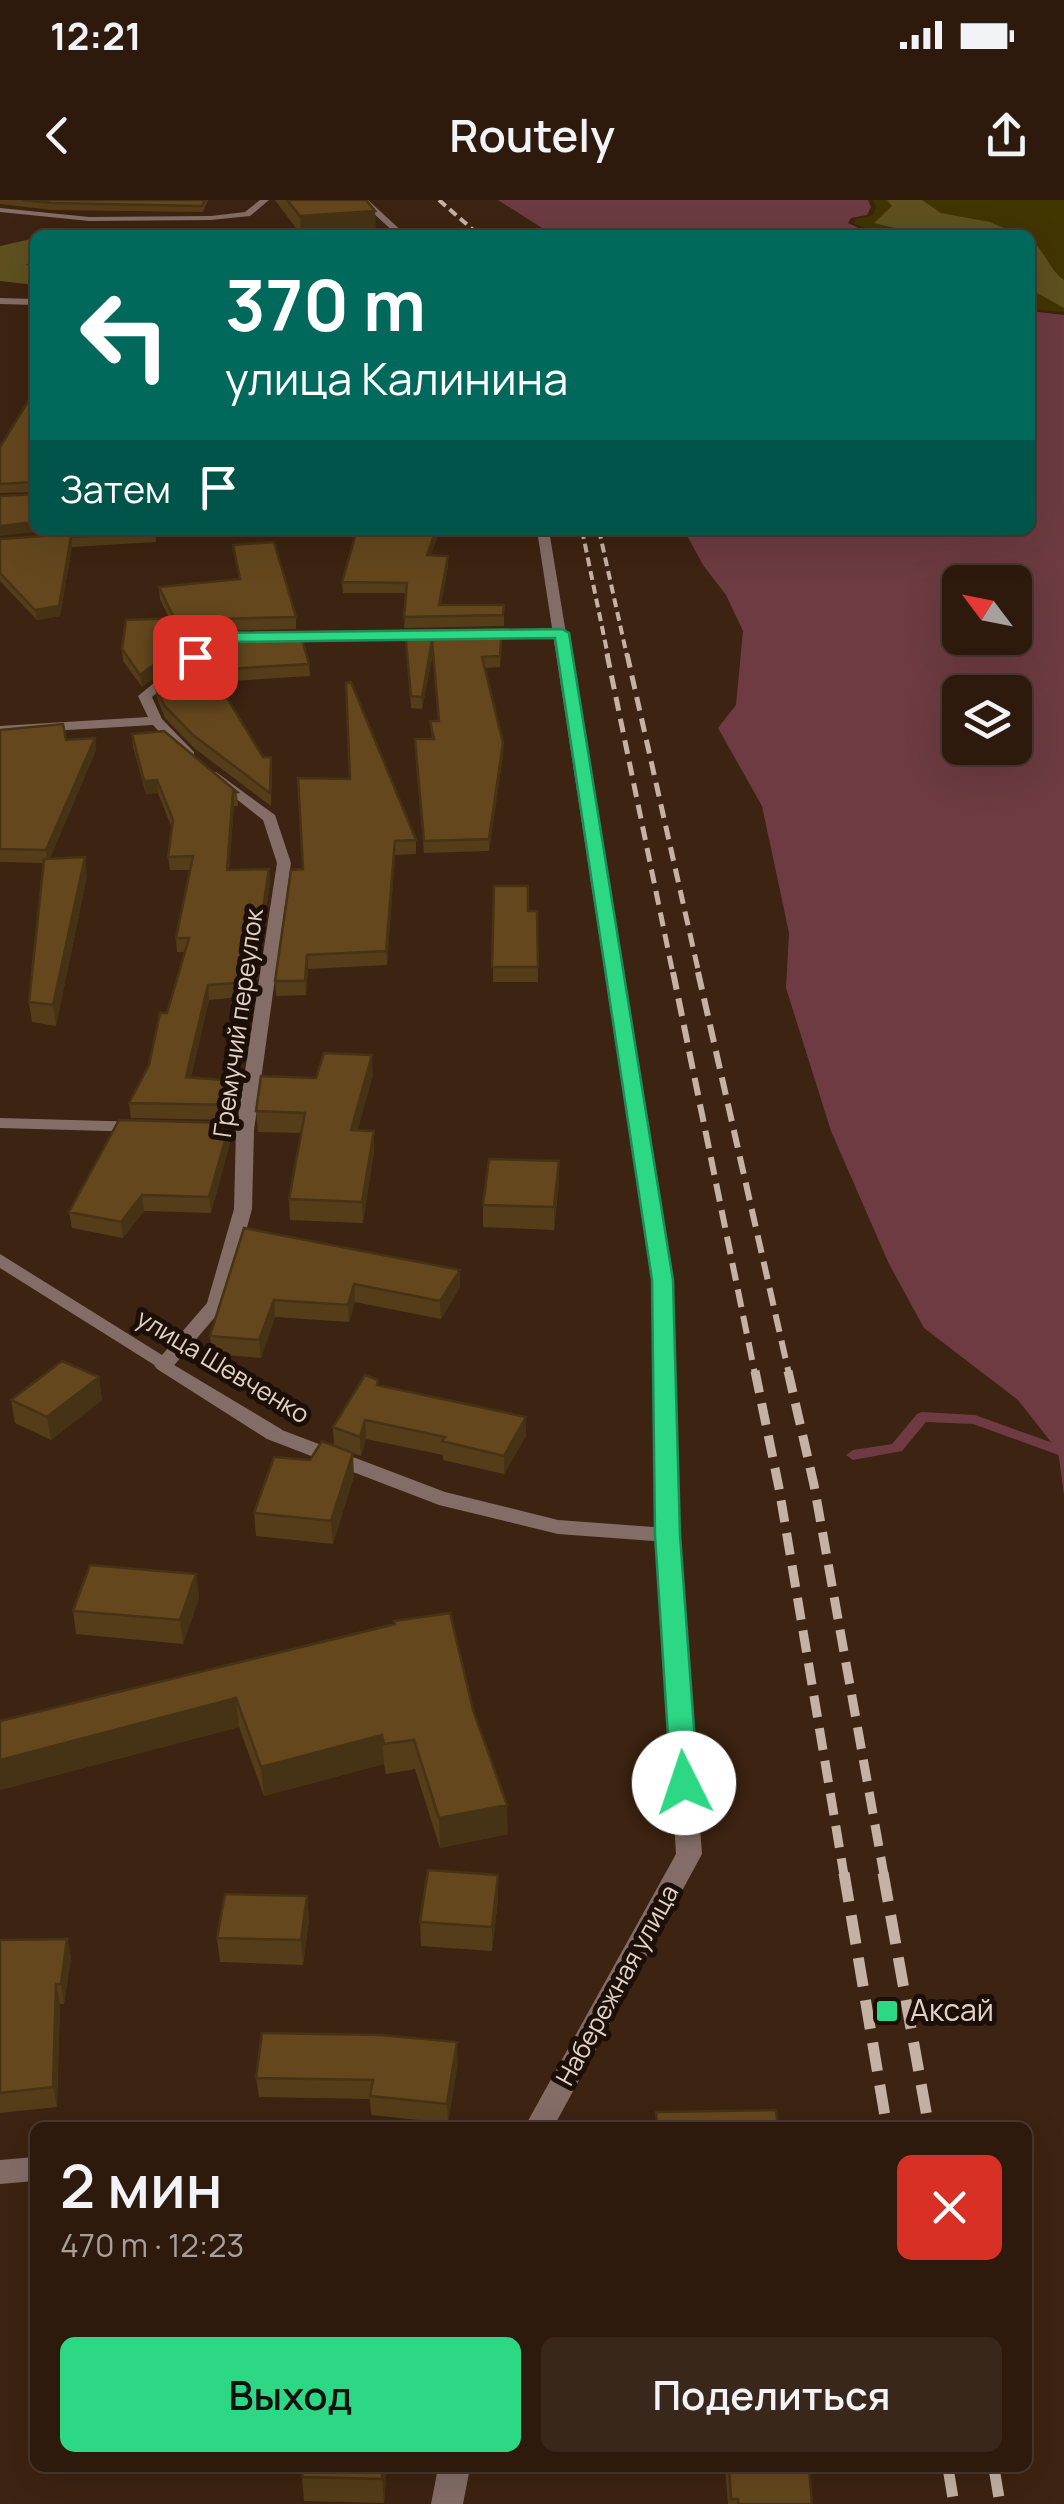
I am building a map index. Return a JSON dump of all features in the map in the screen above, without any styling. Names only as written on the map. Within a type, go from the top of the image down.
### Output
[{"type":"street","points":[[0,210],[89,219],[210,218],[248,214],[265,200]]},
{"type":"street","points":[[363,200],[396,230]]},
{"type":"street","points":[[0,301],[30,302]]},
{"type":"street","name":"Набережная улица","points":[[541,2122],[689,1854],[667,1535],[662,1280],[545,535]]},
{"type":"street","points":[[465,634],[562,633]]},
{"type":"street","points":[[258,637],[446,635]]},
{"type":"street","points":[[0,730],[156,720],[144,696],[190,661]]},
{"type":"street","name":"Гремучий переулок","points":[[156,720],[187,754],[270,818],[284,863],[236,1130],[243,1209],[216,1304],[164,1365]]},
{"type":"street","points":[[0,1123],[170,1128]]},
{"type":"street","name":"улица Шевченко","points":[[0,1260],[274,1434],[439,1498],[558,1528],[667,1535]]},
{"type":"street","points":[[0,2172],[30,2169]]},
{"type":"street","points":[[447,2504],[453,2472]]},
{"type":"shaded area","points":[[498,200],[868,200],[871,207],[867,215],[851,218],[848,223],[863,230],[545,230]]},
{"type":"shaded area","points":[[873,200],[1064,200],[1064,312],[1035,309],[1035,230],[869,230],[853,223],[873,215]]},
{"type":"shaded area","points":[[887,200],[922,200],[941,213],[990,222],[1008,230],[899,229],[874,223],[892,206]]},
{"type":"shaded area","points":[[30,239],[30,262],[26,265],[30,265],[30,284],[0,281],[0,246]]},
{"type":"shaded area","points":[[1035,245],[1064,280],[1064,308],[1035,292]]},
{"type":"shaded area","points":[[1035,312],[1064,315],[1064,1495],[1058,1451],[1018,1400],[924,1328],[889,1264],[831,1131],[786,988],[789,933],[762,806],[718,728],[736,705],[743,631],[726,595],[687,535],[1035,535]]},
{"type":"building","points":[[22,200],[205,200],[202,206]]},
{"type":"building","points":[[287,200],[366,200],[375,211],[300,216]]},
{"type":"building","points":[[30,398],[30,482],[0,484],[0,447]]},
{"type":"building","points":[[30,494],[30,523],[0,526],[0,496]]},
{"type":"building","points":[[105,535],[71,537],[59,606],[35,610],[0,573],[0,539]]},
{"type":"building","points":[[356,535],[434,535],[427,555],[448,556],[439,605],[504,605],[503,615],[404,617],[407,583],[342,582]]},
{"type":"building","points":[[274,542],[296,617],[217,619],[140,675],[122,649],[126,620],[174,618],[159,587],[240,579],[233,545]]},
{"type":"building","points":[[502,630],[500,656],[482,657],[503,743],[489,839],[424,841],[415,739],[434,739],[430,721],[439,721],[432,641],[422,697],[411,696],[405,631]]},
{"type":"building","points":[[300,632],[309,664],[210,670],[263,757],[271,757],[270,793],[193,735],[164,705],[155,686],[223,633]]},
{"type":"building","points":[[351,682],[416,840],[395,841],[386,951],[307,955],[305,981],[275,981],[291,870],[303,869],[298,778],[350,779],[346,683]]},
{"type":"building","points":[[63,724],[66,740],[95,738],[46,850],[0,849],[0,730]]},
{"type":"building","points":[[164,731],[237,792],[233,792],[227,870],[269,869],[252,982],[208,985],[186,1077],[236,1081],[232,1105],[129,1103],[149,1065],[160,1013],[167,1013],[189,938],[176,938],[193,856],[168,857],[173,820],[157,780],[144,781],[132,734]]},
{"type":"building","points":[[85,857],[53,1005],[29,1002],[44,859]]},
{"type":"building","points":[[494,886],[528,886],[528,911],[537,911],[538,967],[492,967]]},
{"type":"building","points":[[324,1053],[372,1055],[351,1130],[374,1131],[362,1202],[289,1199],[305,1113],[256,1111],[261,1076],[316,1078]]},
{"type":"building","points":[[119,1120],[230,1123],[209,1197],[142,1195],[121,1222],[69,1212]]},
{"type":"building","points":[[489,1159],[559,1161],[554,1207],[483,1205]]},
{"type":"building","points":[[244,1228],[460,1270],[440,1301],[354,1284],[348,1305],[274,1300],[259,1340],[210,1336]]},
{"type":"building","points":[[62,1361],[99,1377],[47,1417],[11,1400]]},
{"type":"building","points":[[365,1375],[378,1380],[377,1385],[526,1417],[504,1456],[442,1441],[445,1437],[365,1420],[360,1437],[333,1427]]},
{"type":"building","points":[[322,1441],[353,1453],[331,1521],[254,1513],[274,1457],[310,1460]]},
{"type":"building","points":[[90,1565],[196,1574],[180,1620],[73,1611]]},
{"type":"building","points":[[450,1613],[473,1710],[507,1805],[439,1818],[414,1740],[384,1744],[382,1735],[261,1767],[236,1698],[0,1760],[0,1721],[395,1624],[394,1621]]},
{"type":"building","points":[[428,1870],[498,1875],[492,1927],[420,1922]]},
{"type":"building","points":[[225,1894],[307,1896],[301,1940],[217,1938]]},
{"type":"building","points":[[67,1939],[61,1984],[56,1984],[53,2087],[0,2093],[0,1940]]},
{"type":"building","points":[[262,2033],[381,2035],[457,2042],[447,2104],[370,2096],[373,2080],[256,2078]]},
{"type":"building","points":[[776,2110],[777,2122],[657,2122],[656,2112]]},
{"type":"building","points":[[303,2472],[383,2472],[382,2479],[302,2477]]},
{"type":"building","points":[[729,2472],[809,2472],[812,2504],[738,2504],[738,2499],[731,2499]]},
{"type":"waterway","points":[[853,1455],[897,1448],[922,1417],[975,1420],[1064,1452]]},
{"type":"railway","points":[[439,200],[473,230]]},
{"type":"railway","points":[[583,535],[608,656]]},
{"type":"railway","points":[[600,535],[627,656]]},
{"type":"railway","points":[[607,654],[673,974]]},
{"type":"railway","points":[[627,654],[699,974]]},
{"type":"railway","points":[[673,972],[755,1374]]},
{"type":"railway","points":[[698,972],[789,1374]]},
{"type":"railway","points":[[755,1371],[779,1488],[844,1875]]},
{"type":"railway","points":[[788,1371],[814,1485],[884,1875]]},
{"type":"railway","points":[[844,1873],[886,2122]]},
{"type":"railway","points":[[883,1873],[928,2122]]},
{"type":"railway","points":[[949,2472],[954,2504]]},
{"type":"railway","points":[[995,2472],[1000,2504]]},
{"type":"place","name":"Аксай","points":[[887,2011]]},
{"type":"route","points":[[195,657],[220,638],[562,633],[662,1280],[667,1535],[684,1783]]}]
